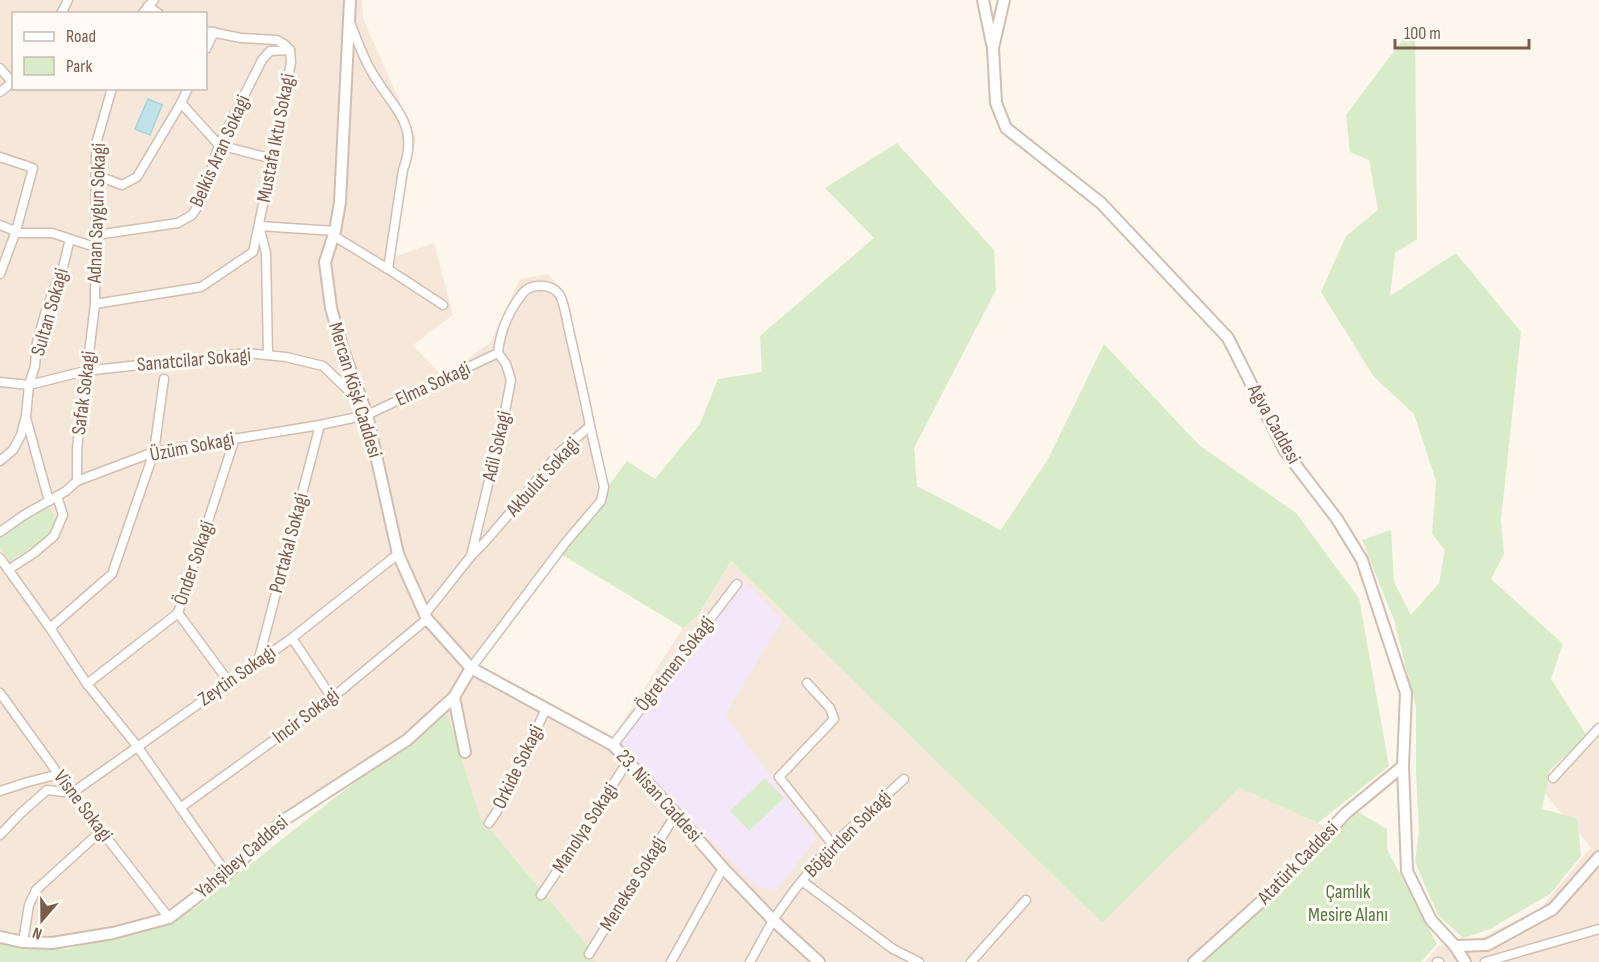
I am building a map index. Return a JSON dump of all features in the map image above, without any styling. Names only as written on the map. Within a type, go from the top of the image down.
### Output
[{"type":"street","name":"Mercan Köşk Caddesi","points":[[350,0],[340,202],[325,262],[331,308],[343,351],[367,415],[398,554],[426,617],[471,668]]},
{"type":"street","points":[[983,0],[993,48]]},
{"type":"street","name":"Ağva Caddesi","points":[[1004,0],[993,48],[996,103],[1006,128],[1101,203],[1228,338],[1285,451],[1337,519],[1362,560],[1406,693],[1403,766],[1407,871],[1431,920],[1455,946],[1465,962]]},
{"type":"street","points":[[349,19],[373,74],[402,117],[409,136],[409,155],[403,170],[388,268]]},
{"type":"street","points":[[210,32],[241,38],[277,40],[290,50]]},
{"type":"street","name":"Belkis Aran Sokagi","points":[[96,235],[178,223],[192,215],[201,201],[219,145],[262,60],[270,51],[290,50]]},
{"type":"street","name":"Mustafa Iktu Sokagi","points":[[95,304],[201,287],[253,252],[291,62],[290,50]]},
{"type":"street","points":[[0,68],[12,81]]},
{"type":"street","points":[[0,92],[12,83]]},
{"type":"street","name":"Adnan Saygun Sokagi","points":[[95,304],[96,144],[111,90]]},
{"type":"street","points":[[96,175],[122,185],[138,177],[182,103],[187,90]]},
{"type":"street","points":[[182,103],[219,145],[273,159]]},
{"type":"street","points":[[0,157],[33,168],[0,274]]},
{"type":"street","points":[[0,225],[20,233],[52,233],[95,247]]},
{"type":"street","points":[[259,226],[334,233],[443,305]]},
{"type":"street","name":"Mustafa Iktu Sokagi","points":[[259,226],[266,253],[268,355]]},
{"type":"street","name":"Sultan Sokagi","points":[[26,416],[37,342],[47,307],[63,267],[70,238]]},
{"type":"street","name":"Akbulut Sokagi","points":[[426,617],[471,556],[558,454],[590,426],[560,294],[549,287],[538,286],[525,290],[512,307],[500,338],[498,353]]},
{"type":"street","name":"Safak Sokagi","points":[[77,481],[77,450],[85,371],[95,304]]},
{"type":"street","name":"Sanatcilar Sokagi","points":[[0,382],[29,385],[85,371],[248,353],[286,357],[323,366],[347,389],[367,415]]},
{"type":"street","name":"Elma Sokagi","points":[[367,415],[498,353]]},
{"type":"street","name":"Adil Sokagi","points":[[471,556],[511,380],[506,364],[498,353]]},
{"type":"street","points":[[50,628],[112,574],[154,452],[164,379]]},
{"type":"street","name":"Üzüm Sokagi","points":[[0,532],[66,491],[77,481],[154,452],[320,425],[367,415]]},
{"type":"street","points":[[0,461],[13,450],[21,435],[26,416]]},
{"type":"street","points":[[26,416],[49,501]]},
{"type":"street","name":"Portakal Sokagi","points":[[258,662],[320,425]]},
{"type":"street","points":[[465,752],[454,697],[471,668],[566,542],[601,501],[604,487],[590,426]]},
{"type":"street","name":"Önder Sokagi","points":[[87,684],[178,613],[235,438]]},
{"type":"street","points":[[8,570],[54,536],[63,515],[57,496]]},
{"type":"street","name":"Zeytin Sokagi","points":[[72,793],[292,638],[398,554]]},
{"type":"street","points":[[0,558],[87,684],[137,746],[227,874]]},
{"type":"street","name":"Ögretmen Sokagi","points":[[613,745],[737,584]]},
{"type":"street","points":[[178,613],[229,682]]},
{"type":"street","name":"Incir Sokagi","points":[[180,808],[332,698],[426,617]]},
{"type":"street","points":[[292,638],[332,698]]},
{"type":"street","name":"23. Nisan Caddesi","points":[[471,668],[613,745],[723,868],[773,920],[819,962]]},
{"type":"street","points":[[807,683],[830,708],[834,719],[779,777],[833,845]]},
{"type":"street","name":"Visne Sokagi","points":[[0,693],[72,793],[169,918]]},
{"type":"street","name":"Yahşibey Caddesi","points":[[0,937],[24,942],[52,943],[113,933],[169,918],[227,874],[284,820],[407,740],[454,697]]},
{"type":"street","name":"Orkide Sokagi","points":[[489,823],[546,709]]},
{"type":"street","points":[[1553,778],[1599,728]]},
{"type":"street","name":"Manolya Sokagi","points":[[541,895],[628,761]]},
{"type":"street","name":"Atatürk Caddesi","points":[[1194,962],[1273,891],[1347,813],[1403,766]]},
{"type":"street","points":[[0,791],[58,774]]},
{"type":"street","name":"Bögürtlen Sokagi","points":[[750,962],[773,920],[824,854],[904,779]]},
{"type":"street","points":[[0,835],[47,790],[72,793]]},
{"type":"street","name":"Menekse Sokagi","points":[[589,954],[676,814]]},
{"type":"street","points":[[24,942],[29,905],[36,890],[101,831]]},
{"type":"street","points":[[1455,946],[1487,945],[1553,909],[1599,858]]},
{"type":"street","points":[[671,962],[723,868]]},
{"type":"street","points":[[802,881],[893,949],[918,962]]},
{"type":"street","points":[[971,962],[1026,900]]},
{"type":"street","points":[[1485,962],[1599,929]]},
{"type":"shaded area","points":[[0,0],[362,0],[363,18],[416,139],[386,260],[434,243],[453,315],[413,345],[442,376],[490,343],[520,279],[548,274],[566,296],[605,490],[471,674],[605,749],[683,628],[699,616],[731,561],[1102,923],[1239,788],[1331,829],[1188,962],[596,962],[588,946],[478,814],[443,702],[407,740],[284,820],[168,918],[86,940],[0,936]]},
{"type":"shaded area","points":[[737,574],[783,619],[725,715],[817,838],[776,890],[757,887],[618,745]]},
{"type":"shaded area","points":[[1599,726],[1599,962],[1425,962],[1438,946],[1476,940],[1540,909],[1591,847],[1539,787]]},
{"type":"green space","points":[[1415,23],[1417,239],[1395,253],[1390,296],[1456,253],[1521,332],[1501,520],[1504,554],[1491,579],[1563,644],[1551,679],[1587,736],[1550,770],[1542,809],[1577,818],[1581,856],[1550,894],[1490,929],[1463,938],[1438,915],[1415,862],[1419,830],[1416,708],[1394,620],[1362,540],[1391,530],[1394,582],[1411,615],[1439,583],[1445,550],[1432,534],[1436,481],[1414,414],[1374,377],[1321,292],[1346,236],[1378,210],[1369,160],[1350,152],[1346,115]]},
{"type":"green space","points":[[897,143],[994,250],[996,290],[914,448],[917,486],[1001,530],[1048,459],[1104,344],[1199,445],[1296,513],[1359,598],[1389,766],[1318,823],[1239,788],[1102,923],[731,561],[698,616],[683,628],[559,553],[627,461],[655,479],[700,424],[718,379],[762,372],[760,336],[874,238],[825,188]]},
{"type":"green space","points":[[48,505],[56,519],[55,530],[10,561],[0,547],[0,537]]},
{"type":"green space","points":[[447,713],[480,817],[588,946],[596,962],[0,962],[0,941],[68,949],[194,909],[333,799]]},
{"type":"green space","points":[[765,778],[784,798],[749,831],[730,811]]},
{"type":"green space","name":"Çamlık Mesire Alanı","points":[[1358,812],[1387,829],[1387,849],[1437,944],[1421,962],[1197,962],[1274,893]]},
{"type":"water","points":[[148,99],[162,105],[150,135],[135,129]]}]
